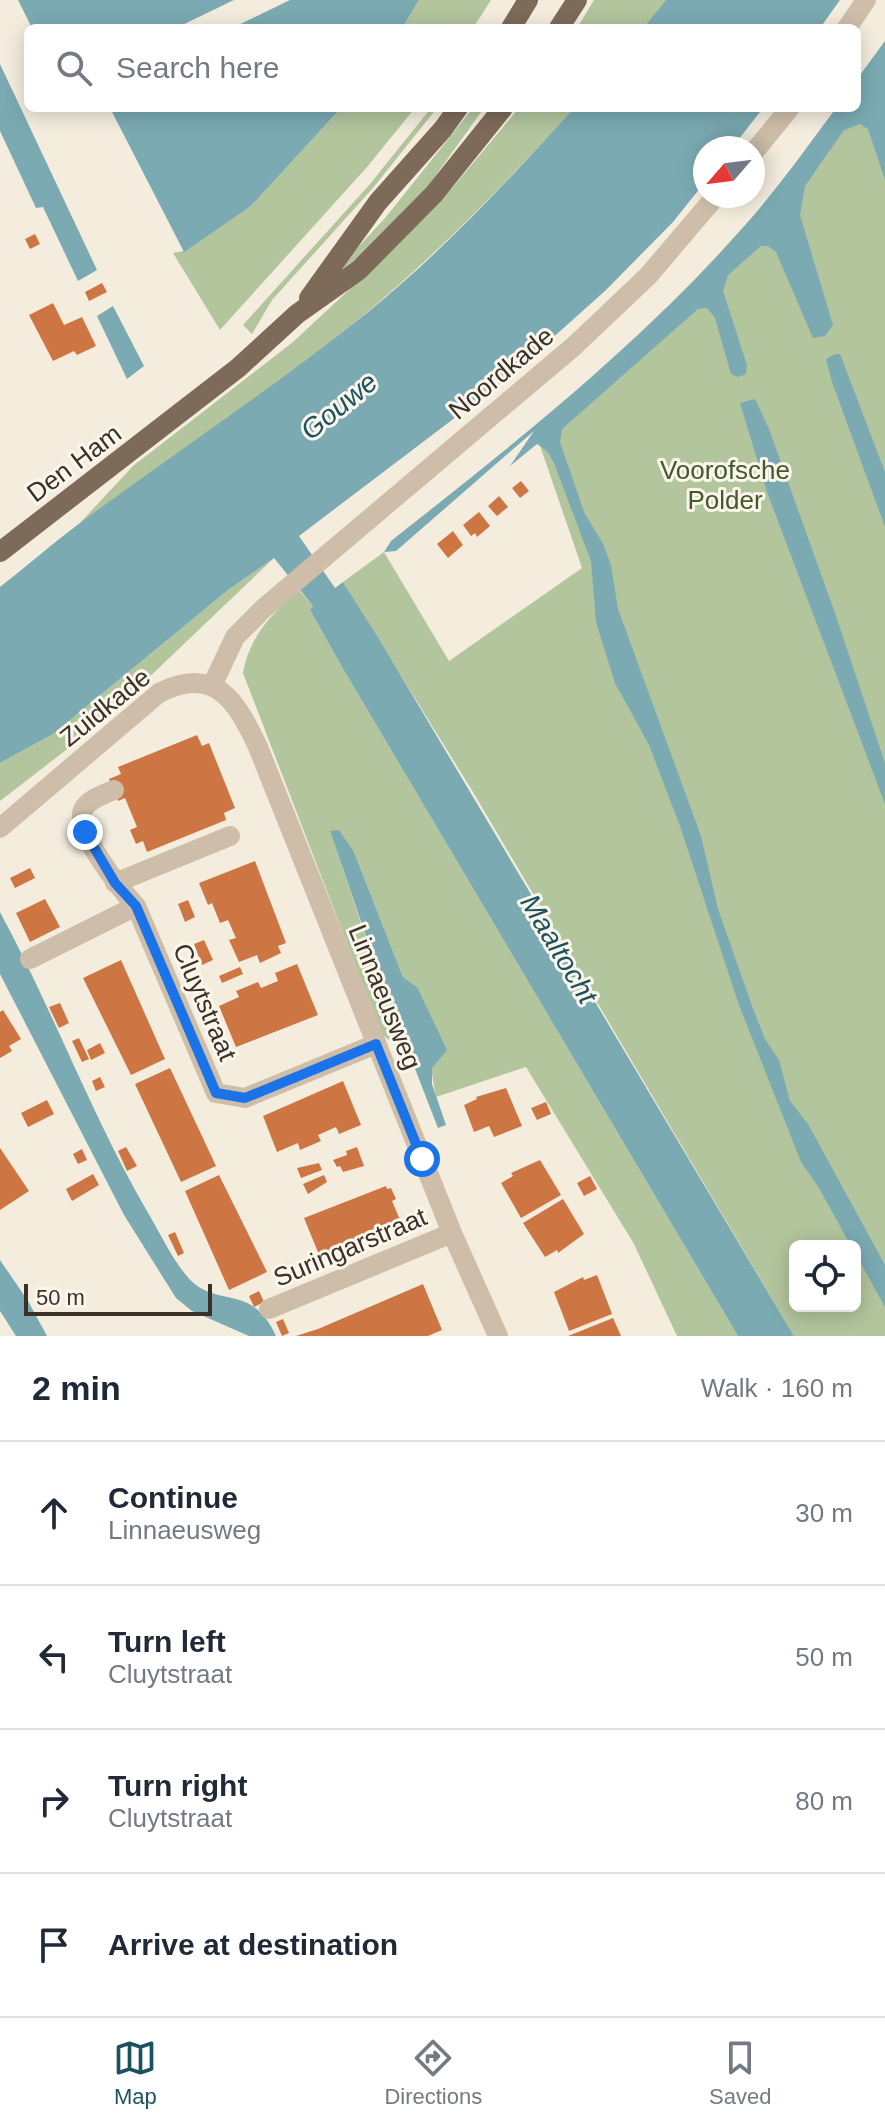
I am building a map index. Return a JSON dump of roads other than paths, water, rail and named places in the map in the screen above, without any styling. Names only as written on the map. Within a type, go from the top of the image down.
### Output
[{"type":"main road","points":[[513,24],[528,0]]},
{"type":"main road","points":[[562,24],[577,0]]},
{"type":"main road","points":[[297,314],[378,202],[455,112]]},
{"type":"main road","points":[[297,314],[359,270],[434,194],[500,112]]},
{"type":"main road","name":"Den Ham","points":[[0,552],[238,368],[297,314]]},
{"type":"street","points":[[850,24],[866,0]]},
{"type":"street","points":[[765,138],[787,112]]},
{"type":"street","name":"Noordkade","points":[[212,686],[235,637],[296,579],[573,347],[648,276],[706,208]]},
{"type":"street","name":"Zuidkade","points":[[0,828],[159,693],[192,680],[212,686]]},
{"type":"street","name":"Linnaeusweg","points":[[212,686],[236,707],[252,733],[452,1233],[498,1336]]},
{"type":"street","name":"Cluytstraat","points":[[114,790],[89,802],[81,817],[85,832],[115,883],[136,906],[216,1093],[245,1098],[376,1044]]},
{"type":"street","points":[[115,883],[230,836]]},
{"type":"street","points":[[30,959],[136,906]]},
{"type":"street","name":"Suringarstraat","points":[[269,1309],[452,1233]]},
{"type":"water","points":[[18,0],[234,0],[184,24],[30,24]]},
{"type":"water","points":[[290,0],[419,0],[404,24],[240,24]]},
{"type":"water","points":[[666,0],[840,0],[823,24],[646,24]]},
{"type":"water","points":[[885,41],[885,180],[868,129],[860,124],[844,130],[805,186],[800,215],[833,325],[825,336],[813,338],[776,252],[768,246],[761,246],[728,275],[723,291],[747,365],[746,374],[738,377],[731,374],[715,318],[707,308],[698,309],[562,429],[560,442],[584,512],[603,544],[611,565],[618,609],[701,836],[718,909],[752,1006],[765,1039],[779,1060],[790,1101],[808,1124],[885,1265],[885,1307],[861,1264],[861,1240],[848,1240],[801,1162],[739,1005],[680,826],[649,745],[615,683],[596,622],[591,561],[554,463],[547,451],[537,444],[510,466],[534,431],[396,551],[384,552],[391,541],[576,391],[664,310],[759,208],[765,208],[765,201],[833,112],[861,112],[861,74]]},
{"type":"water","points":[[0,64],[97,270],[78,281],[43,207],[36,208],[0,131]]},
{"type":"water","points":[[112,112],[337,112],[251,206],[184,252]]},
{"type":"water","points":[[570,112],[760,112],[741,136],[693,136],[693,197],[673,222],[606,290],[510,376],[299,536],[335,588],[343,582],[379,639],[794,1336],[738,1336],[342,667],[310,610],[313,606],[274,558],[228,590],[53,734],[0,763],[0,587],[80,523],[333,340],[396,289],[449,240]]},
{"type":"water","points":[[113,306],[144,366],[127,379],[97,316]]},
{"type":"water","points":[[840,354],[885,472],[885,527],[832,382],[826,359]]},
{"type":"water","points":[[755,399],[769,429],[836,616],[885,763],[885,804],[767,492],[740,403]]},
{"type":"water","points":[[339,830],[354,852],[403,977],[417,987],[447,1050],[432,1068],[432,1084],[446,1125],[438,1128],[384,989],[330,831]]},
{"type":"water","points":[[0,912],[130,1181],[176,1262],[197,1286],[255,1308],[276,1336],[249,1336],[192,1311],[176,1298],[124,1215],[0,974]]},
{"type":"water","points":[[0,1260],[47,1336],[16,1336],[0,1311]]},
{"type":"water label","name":"Gouwe","points":[[339,406]]},
{"type":"water label","name":"Maaltocht","points":[[559,949]]},
{"type":"park label","name":"Voorofsche Polder","points":[[725,485]]}]
